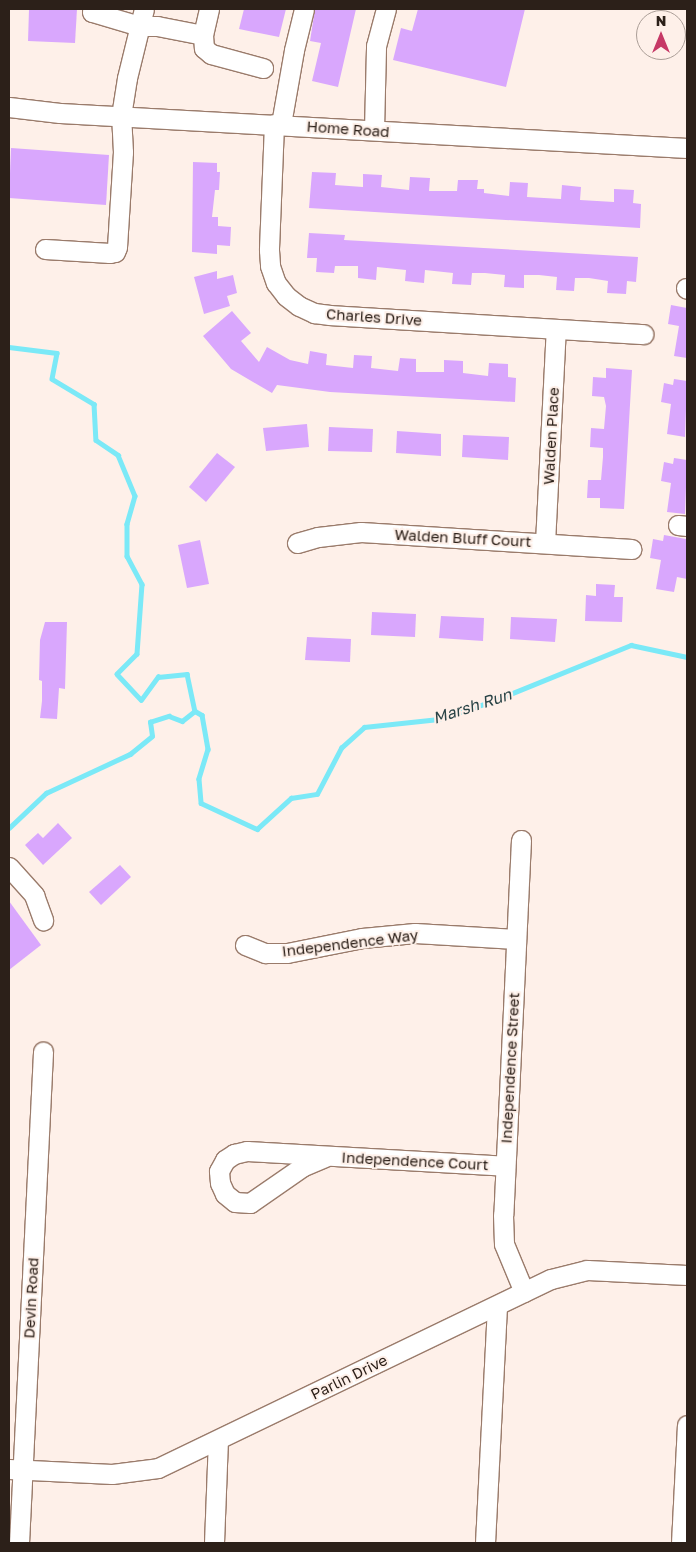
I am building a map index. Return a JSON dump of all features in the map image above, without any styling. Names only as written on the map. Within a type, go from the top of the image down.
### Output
[{"type":"street","points":[[92,9],[92,12],[142,18],[157,26],[203,34]]},
{"type":"street","points":[[209,9],[203,34],[204,48],[211,54],[263,68]]},
{"type":"street","name":"Charles Drive","points":[[304,9],[278,124],[269,250],[270,266],[276,282],[286,296],[299,306],[314,313],[330,315],[642,334]]},
{"type":"street","points":[[374,130],[376,46],[386,9]]},
{"type":"street","points":[[45,249],[115,252],[117,247],[123,152],[121,116],[127,78],[142,18]]},
{"type":"street","name":"Home Road","points":[[9,107],[60,113],[687,148]]},
{"type":"street","name":"Walden Place","points":[[545,543],[556,329]]},
{"type":"street","name":"Walden Bluff Court","points":[[297,543],[318,537],[361,532],[631,548]]},
{"type":"street","name":"Independence Street","points":[[521,840],[505,1166],[504,1244],[524,1292]]},
{"type":"street","points":[[9,867],[34,895],[43,920]]},
{"type":"street","name":"Independence Way","points":[[245,945],[266,952],[287,952],[362,938],[415,933],[516,939]]},
{"type":"street","name":"Devin Road","points":[[19,1543],[16,1470],[43,1052]]},
{"type":"street","name":"Independence Court","points":[[325,1157],[302,1167],[250,1203],[235,1202],[225,1194],[220,1183],[219,1170],[225,1160],[234,1154],[247,1151],[505,1166]]},
{"type":"street","name":"Parlin Drive","points":[[16,1470],[112,1474],[134,1473],[158,1468],[563,1275],[587,1270],[687,1275]]},
{"type":"street","points":[[486,1543],[497,1306]]},
{"type":"street","points":[[681,1543],[687,1425]]},
{"type":"street","points":[[214,1543],[218,1441]]},
{"type":"building","points":[[29,9],[77,9],[75,43],[28,41]]},
{"type":"building","points":[[244,9],[286,9],[279,37],[239,29]]},
{"type":"building","points":[[315,9],[356,9],[338,87],[312,81],[321,43],[310,41]]},
{"type":"building","points":[[418,9],[525,9],[506,87],[393,60],[401,28],[412,31]]},
{"type":"building","points":[[11,148],[109,155],[106,205],[9,198]]},
{"type":"building","points":[[193,162],[217,163],[217,172],[220,172],[219,190],[215,190],[212,217],[218,217],[218,226],[231,227],[230,246],[217,245],[217,254],[192,252]]},
{"type":"building","points":[[312,172],[336,173],[335,185],[363,187],[363,174],[382,175],[381,187],[409,190],[410,177],[430,178],[429,191],[457,191],[458,180],[478,180],[477,189],[484,189],[484,193],[509,196],[510,182],[528,183],[527,197],[561,199],[562,185],[581,187],[580,200],[614,202],[614,189],[634,190],[633,203],[641,204],[640,228],[309,208]]},
{"type":"building","points":[[309,233],[345,235],[344,240],[638,257],[636,282],[627,281],[626,294],[607,293],[608,281],[589,278],[575,278],[574,291],[556,290],[557,277],[539,275],[524,275],[524,288],[504,287],[505,275],[485,273],[472,273],[471,285],[452,284],[453,273],[425,270],[424,283],[405,281],[406,270],[377,267],[376,280],[358,278],[358,266],[335,266],[334,273],[316,272],[317,258],[307,258]]},
{"type":"building","points":[[217,271],[217,279],[233,275],[237,293],[227,296],[230,306],[204,314],[194,277]]},
{"type":"building","points":[[671,305],[687,308],[687,358],[674,356],[679,326],[668,324]]},
{"type":"building","points":[[232,311],[251,333],[241,341],[259,362],[267,347],[290,360],[308,364],[310,351],[327,354],[326,365],[353,368],[354,355],[372,356],[371,368],[398,371],[400,358],[416,359],[416,372],[444,372],[444,360],[463,361],[463,373],[488,376],[489,363],[508,364],[508,377],[516,378],[515,402],[330,392],[277,385],[272,393],[231,369],[203,336]]},
{"type":"building","points":[[606,368],[632,370],[624,509],[600,508],[600,498],[587,498],[588,480],[601,480],[603,457],[603,448],[590,447],[591,428],[604,429],[606,406],[604,397],[592,396],[593,377],[606,378]]},
{"type":"building","points":[[674,379],[687,381],[685,437],[667,434],[671,404],[661,402],[664,383],[673,385]]},
{"type":"building","points":[[307,424],[309,447],[266,451],[263,428]]},
{"type":"building","points":[[329,427],[373,429],[372,452],[328,451]]},
{"type":"building","points":[[397,431],[441,434],[441,456],[396,453]]},
{"type":"building","points":[[463,435],[509,437],[508,460],[462,457]]},
{"type":"building","points":[[217,453],[235,467],[206,502],[189,487]]},
{"type":"building","points":[[674,458],[687,460],[685,514],[667,512],[671,483],[661,481],[664,462],[673,464]]},
{"type":"building","points":[[664,535],[686,539],[687,579],[677,577],[674,592],[656,589],[661,560],[650,558],[653,539],[663,541]]},
{"type":"building","points":[[200,540],[209,584],[187,588],[178,545]]},
{"type":"building","points":[[596,584],[615,585],[614,597],[623,597],[622,622],[585,621],[586,595],[596,596]]},
{"type":"building","points":[[372,612],[416,614],[415,637],[371,635]]},
{"type":"building","points":[[441,616],[484,618],[483,641],[439,638]]},
{"type":"building","points":[[511,617],[557,619],[555,642],[510,639]]},
{"type":"building","points":[[45,622],[67,622],[65,689],[59,688],[57,719],[40,718],[42,681],[39,680],[40,640]]},
{"type":"building","points":[[307,637],[351,639],[350,662],[305,660]]},
{"type":"building","points":[[58,823],[72,838],[43,865],[25,845],[38,833],[43,838]]},
{"type":"building","points":[[120,865],[131,877],[101,905],[89,892]]},
{"type":"building","points":[[9,901],[41,945],[9,970]]},
{"type":"waterway","name":"Marsh Run","points":[[9,347],[57,353],[52,379],[94,404],[96,440],[118,455],[135,496],[127,524],[127,556],[142,584],[137,654],[117,674],[141,700],[158,677],[187,674],[195,711],[202,715],[208,749],[199,779],[201,803],[257,829],[291,798],[317,794],[341,748],[364,727],[439,719],[493,701],[631,645],[687,657]]},
{"type":"waterway","points":[[9,828],[46,793],[130,754],[152,736],[150,722],[169,716],[182,721],[195,711]]}]
